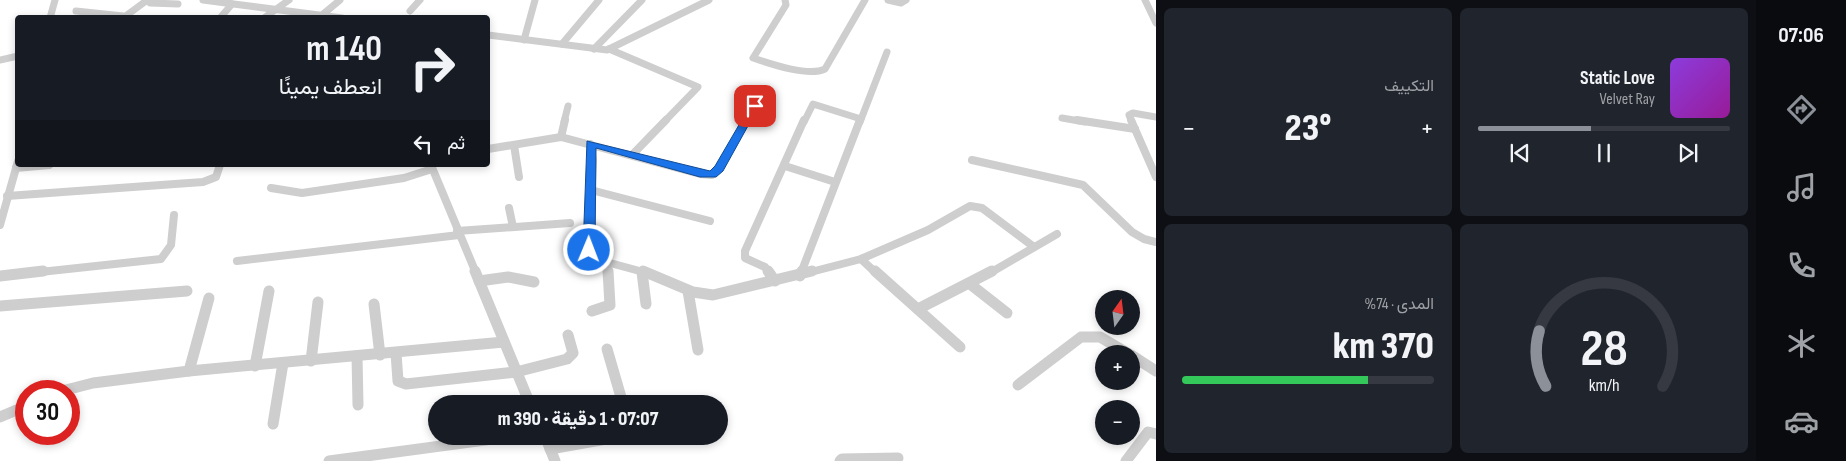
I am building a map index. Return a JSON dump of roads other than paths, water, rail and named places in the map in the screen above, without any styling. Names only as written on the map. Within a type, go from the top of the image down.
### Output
[{"type":"street","points":[[51,15],[55,0]]},
{"type":"street","points":[[203,0],[322,15],[340,0]]},
{"type":"street","points":[[268,15],[289,0]]},
{"type":"street","points":[[410,11],[420,0]]},
{"type":"street","points":[[524,40],[535,0]]},
{"type":"street","points":[[562,44],[600,0]]},
{"type":"street","points":[[594,48],[642,0]]},
{"type":"street","points":[[609,49],[709,0]]},
{"type":"street","points":[[785,0],[786,5],[753,58],[773,65],[817,73],[825,69],[865,0]]},
{"type":"street","points":[[888,0],[901,3],[906,0]]},
{"type":"street","points":[[1145,0],[1156,23]]},
{"type":"street","points":[[126,15],[147,1],[178,4]]},
{"type":"street","points":[[223,15],[232,4]]},
{"type":"street","points":[[285,11],[289,15]]},
{"type":"street","points":[[76,12],[104,15]]},
{"type":"street","points":[[490,35],[609,49],[698,87],[632,155]]},
{"type":"street","points":[[800,276],[887,52]]},
{"type":"street","points":[[0,60],[15,57]]},
{"type":"street","points":[[775,281],[766,268],[749,260],[744,255],[813,104],[821,104],[861,119]]},
{"type":"street","points":[[561,137],[568,106]]},
{"type":"street","points":[[490,150],[561,137],[700,174],[712,174],[719,168],[755,106]]},
{"type":"street","points":[[1156,117],[1130,114],[1156,177]]},
{"type":"street","points":[[1062,118],[1135,130]]},
{"type":"street","points":[[590,144],[592,160],[589,250],[594,257],[667,280],[688,291],[712,296],[800,276],[861,259],[928,230],[970,206],[982,208],[1034,248]]},
{"type":"street","points":[[514,145],[519,177]]},
{"type":"street","points":[[972,160],[1083,186],[1132,232],[1144,239],[1156,242]]},
{"type":"street","points":[[786,166],[835,182]]},
{"type":"street","points":[[0,225],[16,167]]},
{"type":"street","points":[[7,196],[203,182],[219,174],[220,167]]},
{"type":"street","points":[[271,188],[302,193],[404,178],[432,167],[526,395]]},
{"type":"street","points":[[591,190],[710,221]]},
{"type":"street","points":[[509,208],[513,227]]},
{"type":"street","points":[[0,276],[161,259],[167,255],[171,244],[174,215]]},
{"type":"street","points":[[237,261],[458,233],[570,223]]},
{"type":"street","points":[[918,309],[970,284],[1057,234]]},
{"type":"street","points":[[861,259],[960,347]]},
{"type":"street","points":[[592,311],[610,305],[608,262]]},
{"type":"street","points":[[642,272],[646,304]]},
{"type":"street","points":[[480,281],[508,278],[534,282]]},
{"type":"street","points":[[970,284],[1007,313]]},
{"type":"street","points":[[0,306],[187,291]]},
{"type":"street","points":[[255,366],[269,291]]},
{"type":"street","points":[[688,291],[698,350]]},
{"type":"street","points":[[189,370],[209,298]]},
{"type":"street","points":[[310,361],[318,302]]},
{"type":"street","points":[[374,304],[380,354]]},
{"type":"street","points":[[1018,385],[1081,337],[1090,334],[1100,336],[1115,345]]},
{"type":"street","points":[[396,353],[397,377],[398,381],[402,384],[516,372],[572,356],[568,335]]},
{"type":"street","points":[[80,386],[189,370],[255,366],[504,342]]},
{"type":"street","points":[[608,349],[621,395]]},
{"type":"street","points":[[357,356],[358,404]]},
{"type":"street","points":[[1140,361],[1156,371]]},
{"type":"street","points":[[273,424],[283,363]]},
{"type":"street","points":[[0,417],[15,411]]},
{"type":"street","points":[[1126,461],[1148,432],[1156,434]]},
{"type":"street","points":[[329,461],[449,445]]},
{"type":"street","points":[[548,445],[555,461]]},
{"type":"street","points":[[550,449],[572,445]]},
{"type":"street","points":[[840,461],[842,459],[898,458]]}]
